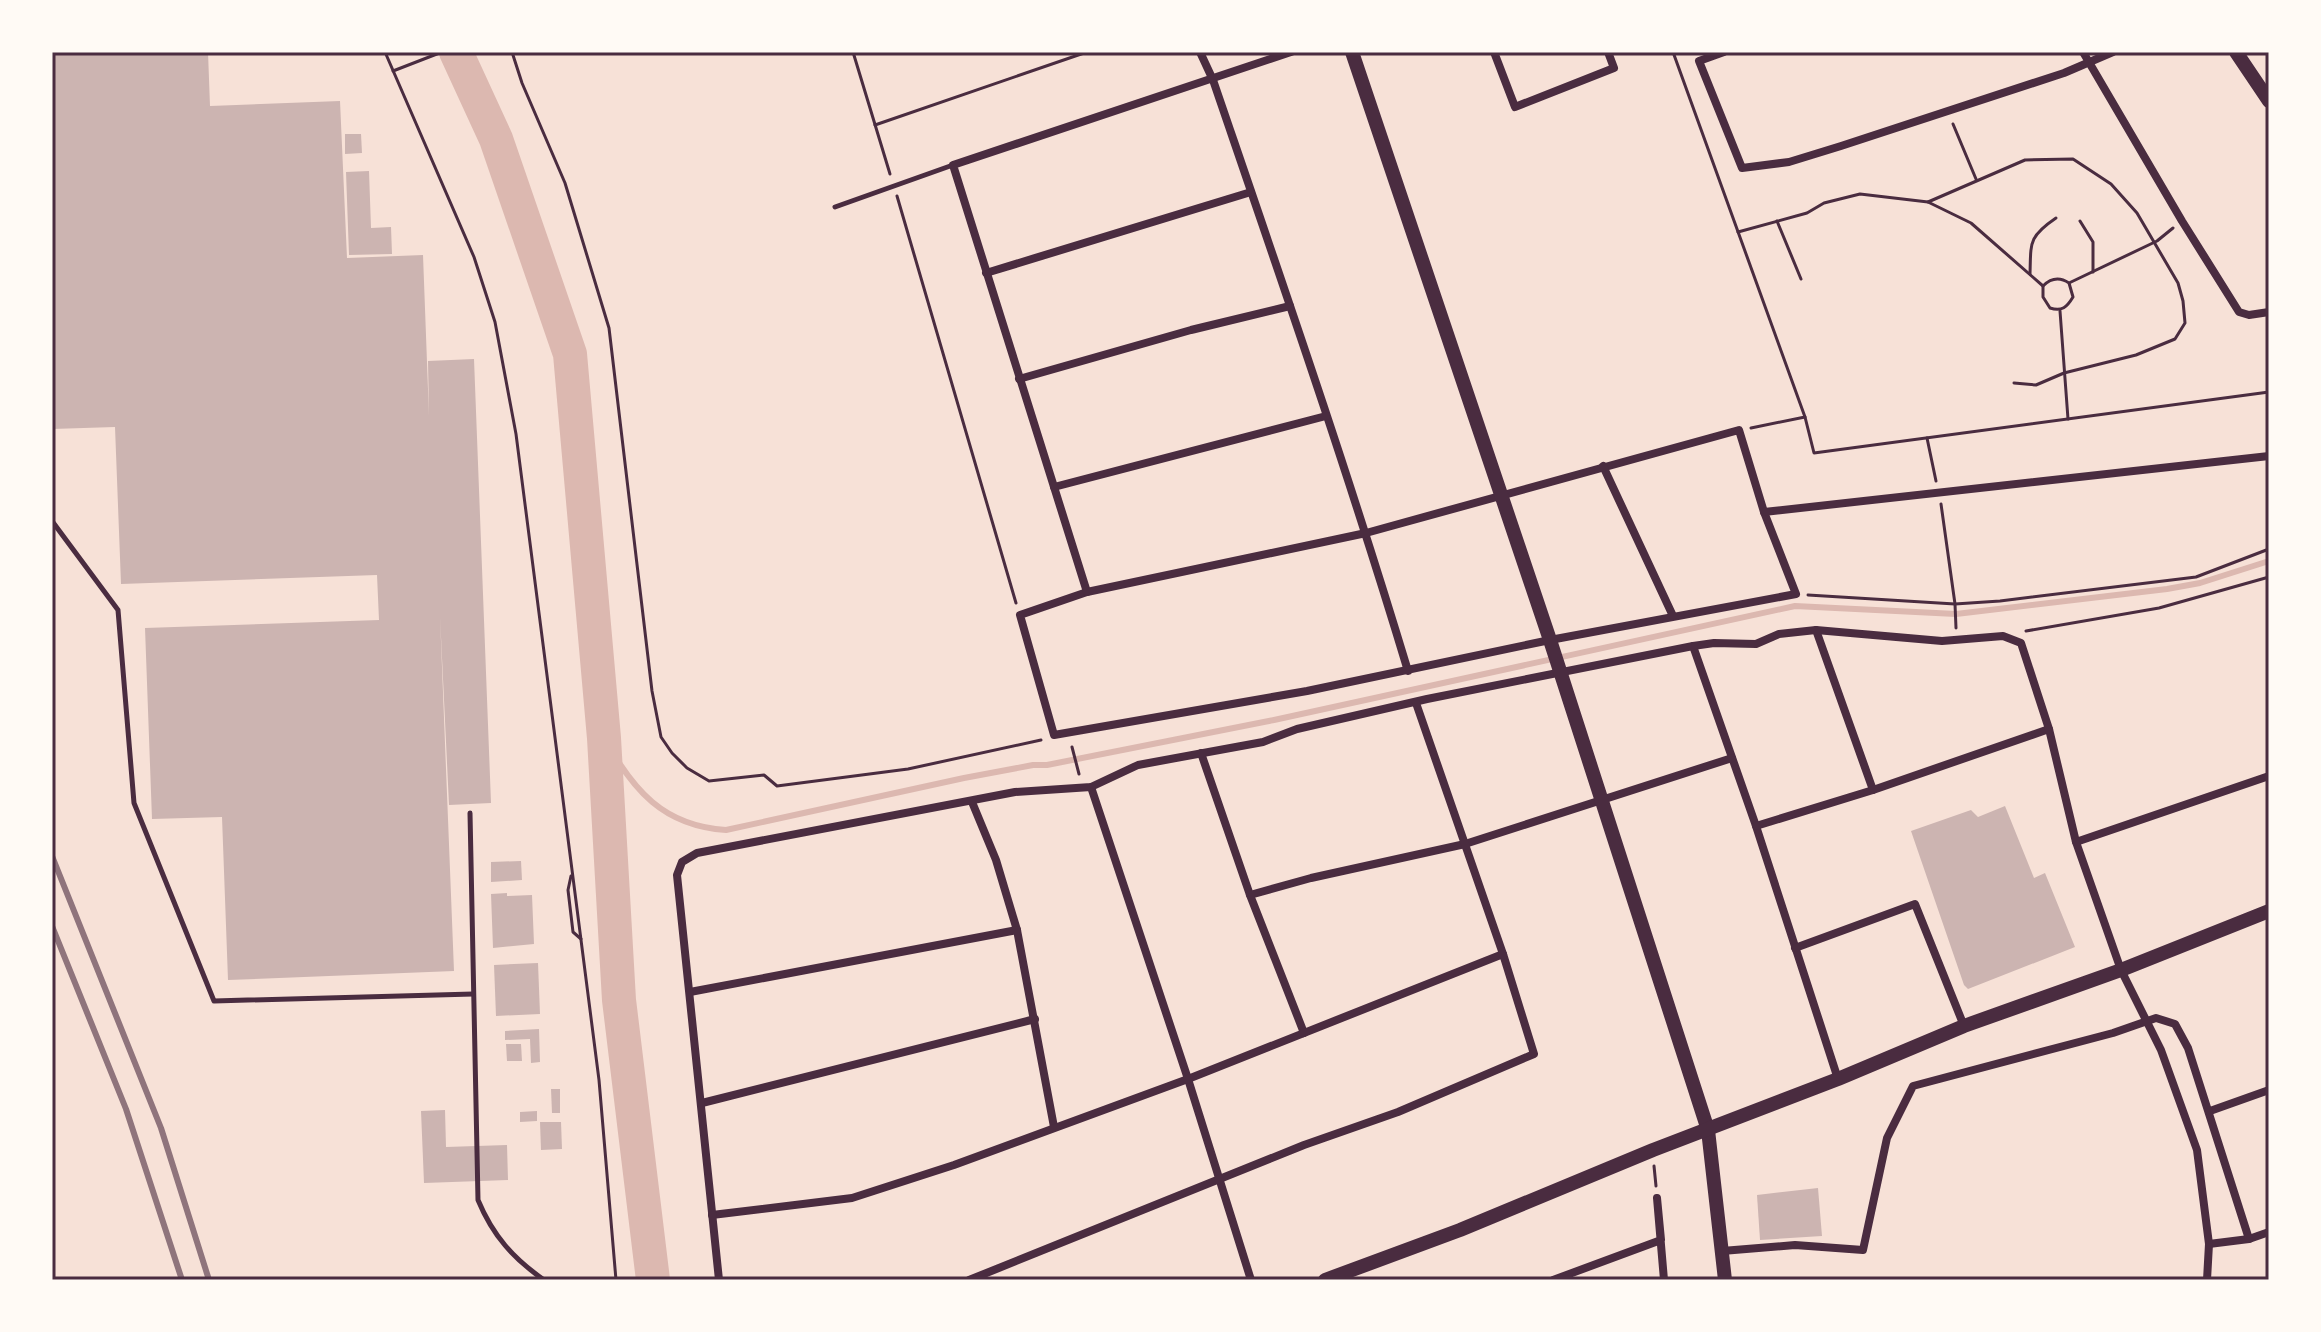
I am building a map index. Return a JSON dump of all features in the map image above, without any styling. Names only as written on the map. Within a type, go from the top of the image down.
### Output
[{"type":"street","points":[[1200,52],[1213,80],[1290,306],[1366,533],[1408,671]]},
{"type":"street","points":[[1087,592],[953,165],[1291,52]]},
{"type":"street","points":[[1352,52],[1560,672],[1708,1130],[1725,1280]]},
{"type":"street","points":[[1494,52],[1515,107],[1614,68],[1608,52]]},
{"type":"street","points":[[1724,52],[1699,61],[1742,168],[1789,162],[2064,73],[2113,52]]},
{"type":"street","points":[[2083,52],[2239,312],[2249,315],[2269,312]]},
{"type":"street","points":[[2236,52],[2269,101]]},
{"type":"street","points":[[986,273],[1251,192]]},
{"type":"street","points":[[1019,379],[1191,330],[1290,306]]},
{"type":"street","points":[[1054,487],[1326,416]]},
{"type":"street","points":[[1739,430],[1764,512],[1796,594],[1408,671],[1054,735],[1020,615],[1087,592],[1366,533],[1739,430]]},
{"type":"street","points":[[1764,512],[2269,456]]},
{"type":"street","points":[[1603,466],[1673,616]]},
{"type":"street","points":[[1816,630],[1873,790]]},
{"type":"street","points":[[719,1280],[677,875],[682,862],[697,853],[1015,792],[1091,787],[1138,765],[1263,742],[1297,729],[1416,703],[1693,646],[1756,644],[1779,634],[1816,630],[1942,641],[2003,636],[2021,643],[2049,729],[2076,842],[2121,970],[2161,1050],[2197,1150],[2209,1244],[2207,1280]]},
{"type":"street","points":[[1693,646],[1756,826],[1838,1079]]},
{"type":"street","points":[[969,1280],[1219,1179],[1398,1112],[1534,1054],[1503,954],[1416,703]]},
{"type":"street","points":[[1756,826],[1873,790],[2049,729]]},
{"type":"street","points":[[1201,753],[1250,895],[1304,1033]]},
{"type":"street","points":[[1250,895],[1311,878],[1465,844],[1732,758]]},
{"type":"street","points":[[2076,842],[2269,776]]},
{"type":"street","points":[[1091,787],[1251,1280]]},
{"type":"street","points":[[972,802],[996,860],[1017,930],[1054,1127]]},
{"type":"street","points":[[1795,948],[1915,904],[1964,1026]]},
{"type":"street","points":[[1325,1280],[1460,1230],[1964,1026],[2121,970],[2269,911]]},
{"type":"street","points":[[690,992],[1017,930]]},
{"type":"street","points":[[712,1215],[852,1198],[954,1165],[1188,1079],[1503,954]]},
{"type":"street","points":[[1722,1251],[1795,1245],[1863,1250],[1887,1138],[1913,1086],[2113,1033],[2156,1018],[2175,1024],[2188,1048],[2249,1239]]},
{"type":"street","points":[[702,1103],[1035,1019]]},
{"type":"street","points":[[2210,1111],[2269,1090]]},
{"type":"street","points":[[1553,1280],[1661,1240],[1657,1198]]},
{"type":"street","points":[[1657,1198],[1664,1280]]},
{"type":"street","points":[[2209,1244],[2249,1239],[2269,1232]]},
{"type":"lane","points":[[835,207],[953,165]]},
{"type":"lane","points":[[52,521],[118,610],[134,803],[214,1001],[473,994]]},
{"type":"lane","points":[[470,813],[478,1200],[503,1246],[544,1280]]},
{"type":"path","points":[[385,52],[474,257],[495,322],[516,434],[573,872],[599,1080],[616,1280]]},
{"type":"path","points":[[393,72],[442,52]]},
{"type":"path","points":[[512,52],[565,183],[609,328],[652,691],[661,737],[672,753],[687,768],[709,781],[764,775],[777,786],[908,769],[1026,745],[1054,735]]},
{"type":"path","points":[[853,52],[1020,615]]},
{"type":"path","points":[[875,125],[1087,52]]},
{"type":"path","points":[[1673,52],[1805,417],[1814,453],[2269,392]]},
{"type":"path","points":[[1947,111],[1976,179]]},
{"type":"path","points":[[1928,202],[2025,160],[2073,159],[2111,184],[2137,213],[2178,283],[2185,323],[2175,339],[2136,355],[2064,373],[2036,385],[2014,383]]},
{"type":"path","points":[[1737,233],[1860,194],[1928,202],[1971,223],[2011,261],[2030,274],[2043,286],[2047,305],[2060,309],[2068,305],[2073,297],[2069,283],[2064,280],[2051,279],[2043,286]]},
{"type":"path","points":[[2030,274],[2032,241],[2041,228],[2056,218]]},
{"type":"path","points":[[1777,221],[1801,279]]},
{"type":"path","points":[[2080,221],[2093,242],[2093,272]]},
{"type":"path","points":[[2069,283],[2155,242],[2182,221]]},
{"type":"path","points":[[2060,309],[2068,419]]},
{"type":"path","points":[[1739,430],[1805,417]]},
{"type":"path","points":[[1947,544],[1956,631]]},
{"type":"path","points":[[1796,594],[1955,604],[2196,577],[2269,549]]},
{"type":"path","points":[[2003,636],[2159,608],[2269,577]]},
{"type":"path","points":[[1073,747],[1080,776]]},
{"type":"path","points":[[573,872],[568,890],[571,918],[573,932],[581,939]]},
{"type":"path","points":[[1653,1150],[1657,1198]]},
{"type":"building","points":[[52,52],[208,52],[210,106],[340,101],[347,258],[423,255],[429,416],[428,361],[474,359],[491,803],[449,805],[440,616],[454,971],[228,980],[222,817],[152,819],[145,628],[379,620],[377,575],[121,584],[115,427],[52,429]]},
{"type":"building","points":[[345,134],[361,134],[362,153],[345,154]]},
{"type":"building","points":[[369,171],[371,228],[391,227],[392,254],[349,255],[346,172]]},
{"type":"building","points":[[2005,806],[2034,878],[2045,873],[2075,947],[1968,989],[1964,985],[1911,831],[1971,810],[1978,817]]},
{"type":"building","points":[[521,861],[522,880],[491,882],[491,862]]},
{"type":"building","points":[[507,893],[507,896],[532,895],[534,944],[493,948],[491,894]]},
{"type":"building","points":[[538,963],[540,1014],[496,1016],[494,965]]},
{"type":"building","points":[[539,1029],[540,1062],[531,1063],[530,1039],[505,1040],[505,1031]]},
{"type":"building","points":[[506,1044],[521,1044],[522,1061],[507,1061]]},
{"type":"building","points":[[551,1089],[560,1089],[560,1113],[552,1113]]},
{"type":"building","points":[[445,1110],[446,1147],[507,1145],[508,1180],[424,1183],[421,1111]]},
{"type":"building","points":[[537,1111],[537,1121],[520,1122],[520,1112]]},
{"type":"building","points":[[540,1122],[561,1122],[562,1149],[541,1150]]},
{"type":"building","points":[[1818,1188],[1822,1236],[1760,1240],[1757,1195]]},
{"type":"waterway","points":[[456,52],[496,139],[570,354],[604,738],[619,1000],[653,1280]]},
{"type":"waterway","points":[[604,738],[626,774],[652,802],[684,821],[726,830],[964,778],[1047,765],[1274,720],[1795,606],[1956,614],[2167,589],[2200,583],[2269,561]]},
{"type":"railway","points":[[52,856],[161,1128],[209,1280]]},
{"type":"railway","points":[[52,926],[126,1109],[182,1280]]}]
